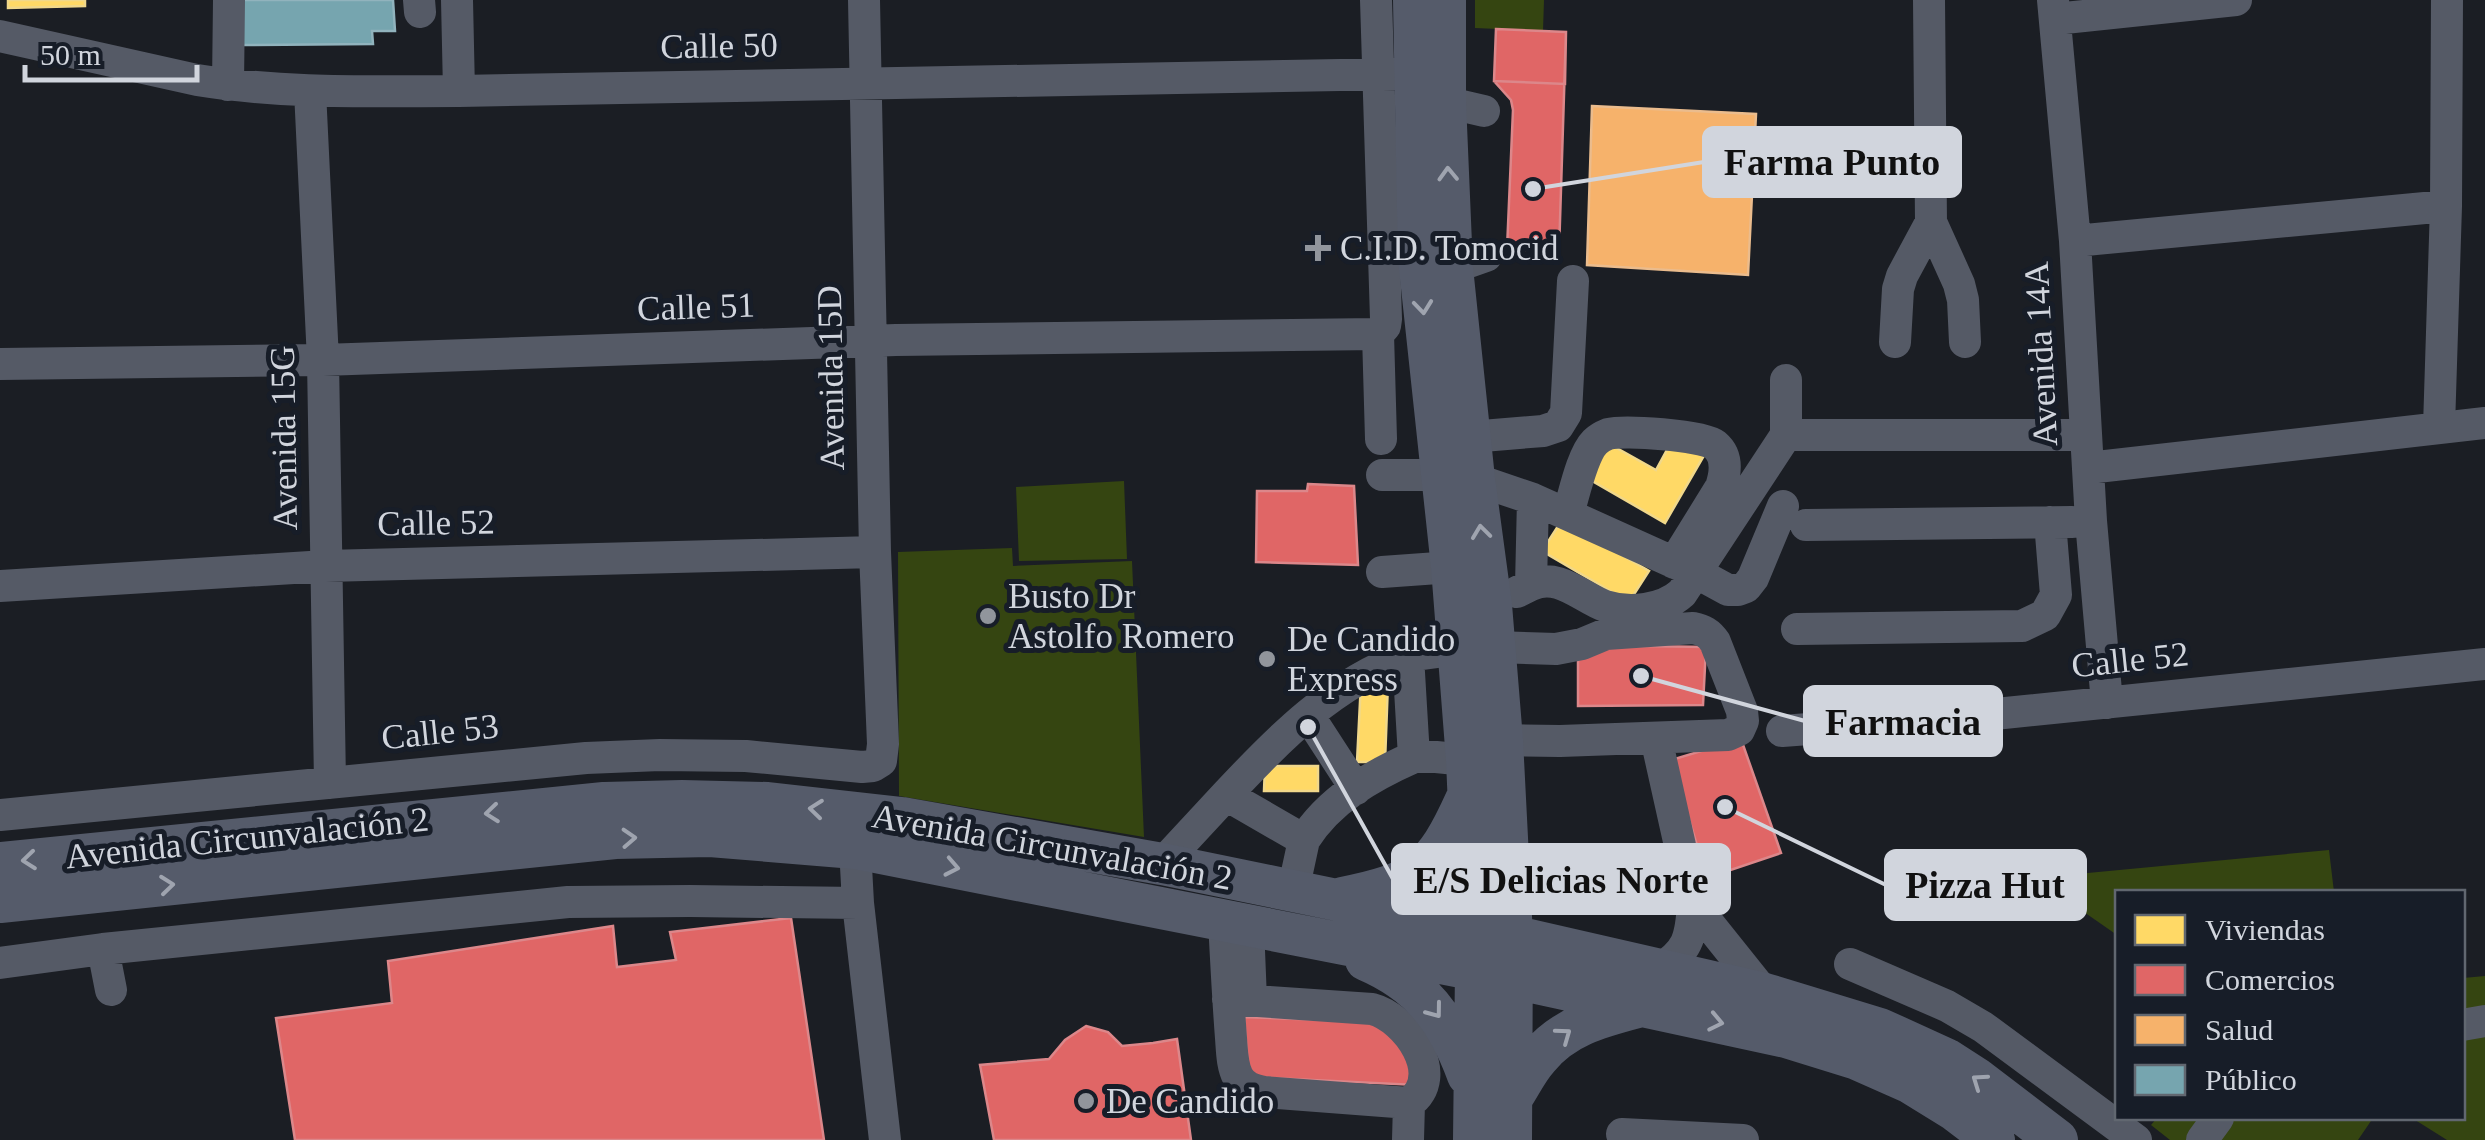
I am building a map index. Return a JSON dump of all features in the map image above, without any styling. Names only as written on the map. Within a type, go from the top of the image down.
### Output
[{"type":"main road","points":[[1414,0],[1469,262],[1470,437],[1459,477],[1452,568],[1477,648],[1479,765],[1493,953],[1498,1110]]},
{"type":"main road","points":[[1446,0],[1419,260],[1459,477],[1491,604],[1477,648]]},
{"type":"main road","points":[[1474,1140],[1537,1058],[1558,1037],[1599,1018],[1648,981],[1556,926],[1530,899],[1508,853],[1479,765]]},
{"type":"main road","points":[[1314,896],[1385,890],[1414,876],[1437,855],[1450,836],[1479,765]]},
{"type":"main road","name":"Avenida Circunvalación 2","points":[[0,863],[604,803],[768,803],[902,818],[1162,864],[1314,896],[1493,953]]},
{"type":"main road","name":"Avenida Circunvalación 2","points":[[0,902],[615,838],[710,836],[855,848],[1325,942],[1493,953],[1648,981],[1765,994],[1880,1030],[1946,1059],[2057,1140]]},
{"type":"main road","points":[[1493,953],[1508,853]]},
{"type":"main road","points":[[1325,942],[1381,966],[1424,996],[1498,1110]]},
{"type":"main road","name":"Avenida Circunvalación 2","points":[[1648,981],[1909,1082],[1994,1140]]},
{"type":"street","points":[[228,85],[229,0]]},
{"type":"street","points":[[457,0],[459,92]]},
{"type":"street","name":"Avenida 15D","points":[[864,0],[874,552],[883,754]]},
{"type":"street","points":[[1376,0],[1434,87],[1382,326],[1381,439]]},
{"type":"street","points":[[1929,0],[1932,222],[1960,284],[1965,342]]},
{"type":"street","points":[[2054,9],[2236,0]]},
{"type":"street","points":[[2439,427],[2447,0]]},
{"type":"street","name":"Avenida 14A","points":[[2054,9],[2107,703]]},
{"type":"street","name":"Calle 50","points":[[0,36],[228,85],[310,91],[459,92],[866,83],[1434,87]]},
{"type":"street","name":"Avenida 15G","points":[[310,91],[323,360],[330,783]]},
{"type":"street","points":[[2074,241],[2446,206]]},
{"type":"street","points":[[1895,342],[1902,276],[1932,222]]},
{"type":"street","points":[[1470,437],[1543,431],[1558,426],[1566,413],[1572,280]]},
{"type":"street","name":"Calle 51","points":[[0,364],[323,360],[1382,326]]},
{"type":"street","points":[[1685,568],[1786,435],[1786,380]]},
{"type":"street","points":[[1786,435],[2087,451],[2485,422]]},
{"type":"street","points":[[1491,604],[1540,581],[1559,583],[1614,608],[1656,608],[1675,599],[1721,487],[1723,454],[1706,440],[1692,437],[1605,434],[1589,449],[1568,514]]},
{"type":"street","points":[[1382,475],[1459,477],[1533,499],[1728,590],[1746,587],[1795,516],[2091,521]]},
{"type":"street","points":[[1531,585],[1533,499]]},
{"type":"street","points":[[1797,629],[2022,626],[2045,615],[2056,595],[2050,522]]},
{"type":"street","name":"Calle 52","points":[[0,586],[326,566],[874,552]]},
{"type":"street","points":[[1382,572],[1452,568]]},
{"type":"street","points":[[1162,864],[1268,751],[1349,683],[1379,666],[1408,656],[1477,648],[1556,649],[1606,634],[1693,628],[1709,634],[1715,642],[1739,700],[1743,722],[1739,730],[1656,738],[1479,765],[1436,757],[1414,758],[1356,788],[1316,822],[1304,840],[1314,896]]},
{"type":"street","points":[[1408,656],[1414,758]]},
{"type":"street","name":"Calle 52","points":[[1782,731],[1956,718],[2485,664]]},
{"type":"street","points":[[1308,715],[1356,788]]},
{"type":"street","points":[[1648,981],[1684,949],[1693,904],[1656,738]]},
{"type":"street","name":"Calle 53","points":[[0,815],[586,758],[746,756],[862,767],[874,766],[883,754]]},
{"type":"street","points":[[1226,795],[1304,840]]},
{"type":"street","points":[[884,1140],[855,848],[902,818]]},
{"type":"street","points":[[0,963],[568,902],[858,903]]},
{"type":"street","points":[[1693,904],[1765,994]]},
{"type":"street","points":[[1236,923],[1236,1072],[1240,1081],[1250,1089],[1409,1104]]},
{"type":"street","points":[[104,949],[111,990]]},
{"type":"street","points":[[1850,964],[1947,1006],[1983,1027],[2136,1140]]},
{"type":"street","points":[[1239,1000],[1372,1009],[1393,1018],[1411,1038],[1422,1059],[1423,1090],[1409,1104],[1408,1140]]},
{"type":"street","points":[[1622,1134],[1743,1140]]},
{"type":"green space","points":[[1475,0],[1544,0],[1543,31],[1475,28]]},
{"type":"green space","points":[[1124,481],[1127,559],[1019,561],[1016,487]]},
{"type":"green space","points":[[1012,548],[1013,566],[1132,561],[1144,837],[899,796],[898,552]]},
{"type":"green space","points":[[2329,850],[2334,890],[2115,890],[2115,934],[2035,878]]},
{"type":"green space","points":[[2485,976],[2485,1140],[2447,1140],[2415,1120],[2465,1120],[2465,978]]},
{"type":"green space","points":[[2155,1120],[2372,1120],[2358,1140],[2170,1140],[2151,1125]]},
{"type":"building: Viviendas","points":[[8,0],[85,0],[85,6],[8,8]]},
{"type":"building: Viviendas","points":[[1674,437],[1706,452],[1665,523],[1587,478],[1604,441],[1656,470]]},
{"type":"building: Viviendas","points":[[1562,520],[1649,571],[1629,602],[1542,551]]},
{"type":"building: Viviendas","points":[[1361,682],[1388,683],[1385,762],[1357,762]]},
{"type":"building: Viviendas","points":[[1265,766],[1318,766],[1318,791],[1264,791]]},
{"type":"building: Comercios","points":[[1496,29],[1566,32],[1559,252],[1507,249],[1513,110],[1511,100],[1494,81]]},
{"type":"building: Comercios","points":[[1496,29],[1566,32],[1565,84],[1494,81]]},
{"type":"building: Comercios","points":[[1308,484],[1354,486],[1358,565],[1256,562],[1257,491],[1307,491]]},
{"type":"building: Comercios","points":[[1578,645],[1706,647],[1703,705],[1578,706]]},
{"type":"building: Comercios","points":[[1741,739],[1781,853],[1707,878],[1671,760]]},
{"type":"building: Comercios","points":[[791,918],[824,1140],[295,1140],[276,1018],[392,1003],[388,961],[613,926],[617,967],[676,960],[670,932]]},
{"type":"building: Comercios","points":[[1244,1017],[1383,1022],[1417,1049],[1416,1085],[1249,1077]]},
{"type":"building: Comercios","name":"De Candido","points":[[1086,1026],[1108,1032],[1122,1046],[1177,1039],[1191,1140],[994,1140],[980,1065],[1049,1059],[1065,1040]]},
{"type":"building: Salud","points":[[1592,106],[1756,114],[1748,275],[1587,265]]},
{"type":"building: Público","points":[[241,0],[393,0],[395,31],[372,31],[373,44],[241,45]]},
{"type":"place","name":"Farma Punto","points":[[1533,189]]},
{"type":"place","name":"C.I.D. Tomocid","points":[[1318,248]]},
{"type":"place","name":"Busto Dr Astolfo Romero","points":[[988,616]]},
{"type":"place","name":"De Candido Express","points":[[1267,659]]},
{"type":"place","name":"Farmacia","points":[[1641,676]]},
{"type":"place","name":"E/S Delicias Norte","points":[[1308,727]]},
{"type":"place","name":"Pizza Hut","points":[[1725,807]]},
{"type":"place","name":"De Candido","points":[[1086,1101]]}]
